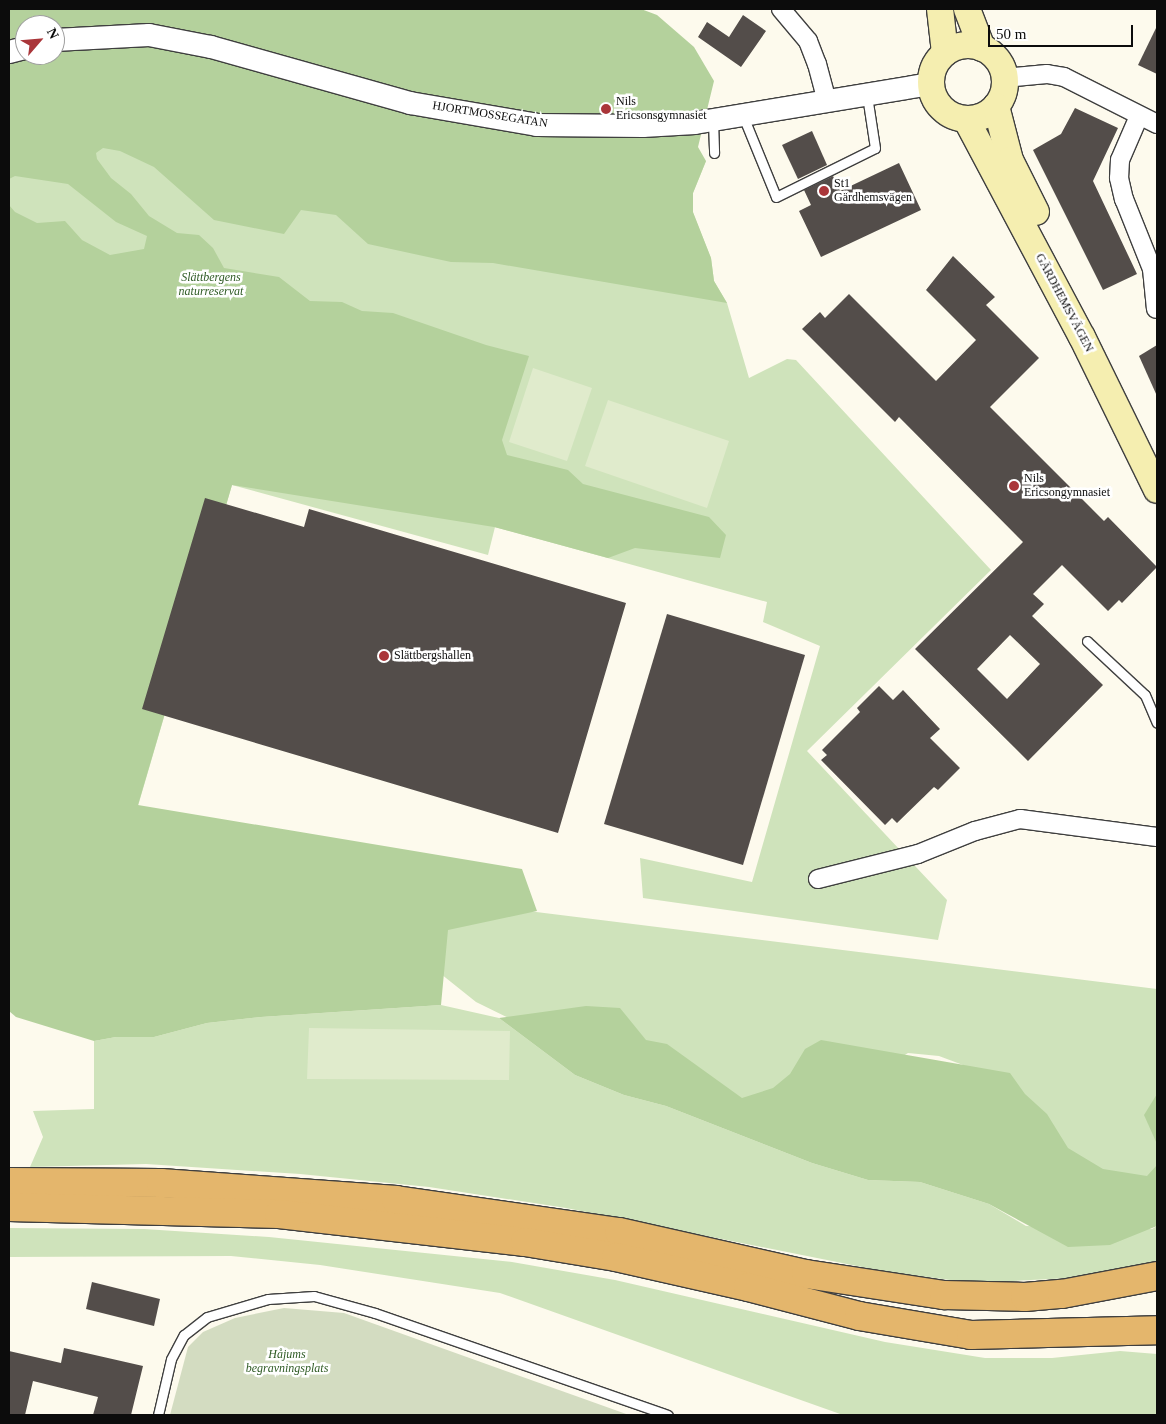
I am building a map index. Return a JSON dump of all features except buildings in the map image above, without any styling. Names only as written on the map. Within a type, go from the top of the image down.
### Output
[{"type":"highway","points":[[9,1182],[160,1183],[278,1189],[396,1200],[619,1232],[806,1274],[944,1295],[1025,1297],[1062,1294],[1157,1276]]},
{"type":"highway","points":[[9,1207],[280,1214],[525,1242],[729,1282],[859,1316],[971,1335],[1157,1330]]},
{"type":"main road","points":[[940,9],[945,53]]},
{"type":"main road","points":[[967,9],[982,48],[997,60],[1004,78],[1003,93],[996,106],[982,116],[966,119],[941,108],[931,84],[934,66],[945,53],[963,46],[982,48]]},
{"type":"main road","name":"GÄRDHEMSVÄGEN","points":[[996,106],[1010,160],[1157,460]]},
{"type":"main road","name":"GÄRDHEMSVÄGEN","points":[[966,119],[1082,337],[1157,490]]},
{"type":"street","points":[[781,9],[808,41],[818,64],[826,98]]},
{"type":"street","name":"HJORTMOSSEGATAN","points":[[65,39],[149,35],[211,47],[410,103],[537,125],[643,126],[713,120],[826,98],[931,84]]},
{"type":"street","points":[[1004,78],[1047,74],[1064,77],[1157,124]]},
{"type":"street","points":[[1139,116],[1120,160],[1119,178],[1152,270],[1156,309]]},
{"type":"street","points":[[818,878],[918,854],[975,831],[1020,820],[1157,838]]},
{"type":"lane","points":[[742,114],[747,133],[776,198],[876,148],[866,93]]},
{"type":"lane","points":[[713,120],[714,153]]},
{"type":"lane","points":[[1087,641],[1145,695],[1157,723]]},
{"type":"lane","points":[[158,1415],[171,1359],[184,1335],[207,1316],[268,1299],[314,1296],[375,1313],[668,1415]]},
{"type":"green space","name":"Slättbergens naturreservat","points":[[9,9],[641,9],[657,15],[694,47],[714,81],[698,147],[706,161],[693,193],[693,212],[711,258],[714,281],[727,303],[493,263],[451,262],[368,244],[336,215],[301,210],[284,234],[214,220],[154,167],[120,151],[103,148],[96,153],[97,159],[111,178],[131,194],[149,216],[177,233],[199,235],[213,248],[224,268],[279,277],[310,301],[342,302],[362,311],[393,313],[486,345],[529,356],[502,440],[507,455],[568,470],[583,484],[709,517],[726,535],[720,558],[635,548],[608,558],[494,527],[232,485],[138,805],[522,869],[537,911],[448,930],[441,1005],[261,1017],[207,1023],[154,1037],[116,1037],[94,1041],[16,1017],[9,1011],[9,205],[15,212],[37,223],[65,221],[82,240],[110,255],[144,249],[147,236],[116,222],[68,184],[15,176],[9,179]]},
{"type":"green space","name":"Slättbergens naturreservat","points":[[9,109],[706,161],[693,193],[693,213],[711,258],[714,281],[727,303],[749,378],[787,359],[796,360],[991,570],[807,751],[947,900],[938,940],[643,898],[640,858],[752,882],[820,646],[763,622],[767,602],[495,527],[488,555],[232,485],[138,806],[9,784]]},
{"type":"green space","points":[[533,368],[592,388],[567,461],[509,442]]},
{"type":"green space","points":[[608,400],[729,441],[707,508],[585,466]]},
{"type":"green space","points":[[376,892],[1157,989],[1157,1191],[1122,1191],[1063,1152],[971,1068],[939,1056],[908,1053],[877,1072],[847,1098],[706,1102],[584,1055],[476,1002],[416,954]]},
{"type":"green space","points":[[441,1005],[499,1018],[575,1075],[624,1095],[666,1106],[812,1163],[868,1180],[920,1182],[989,1204],[1026,1226],[1152,1229],[1157,1226],[1157,1262],[1090,1277],[973,1283],[882,1271],[566,1208],[429,1187],[300,1174],[146,1164],[30,1167],[43,1137],[33,1111],[94,1109],[94,1041],[116,1037],[154,1037],[207,1023],[261,1017]]},
{"type":"green space","points":[[586,1006],[620,1008],[646,1040],[667,1044],[742,1098],[773,1088],[790,1074],[805,1049],[821,1040],[1010,1073],[1025,1094],[1047,1114],[1068,1148],[1103,1169],[1147,1176],[1157,1165],[1157,1226],[1110,1245],[1068,1247],[989,1204],[920,1182],[868,1180],[812,1163],[666,1106],[624,1095],[575,1075],[499,1018]]},
{"type":"green space","points":[[309,1028],[510,1031],[509,1080],[307,1079]]},
{"type":"green space","points":[[1157,1094],[1157,1144],[1144,1115]]},
{"type":"green space","points":[[9,1228],[144,1229],[269,1237],[512,1262],[615,1280],[885,1342],[985,1358],[1052,1358],[1120,1351],[1157,1354],[1157,1415],[843,1415],[500,1293],[320,1265],[231,1256],[9,1257]]},
{"type":"green space","name":"Håjums begravningsplats","points":[[284,1308],[344,1313],[629,1415],[170,1415],[188,1347],[203,1332],[235,1318]]},
{"type":"place","name":"Nils Ericsonsgymnasiet","points":[[606,109]]},
{"type":"place","name":"St1 Gärdhemsvägen","points":[[824,191]]},
{"type":"place","name":"Nils Ericsongymnasiet","points":[[1014,486]]},
{"type":"place","name":"Slättbergshallen","points":[[384,656]]}]
